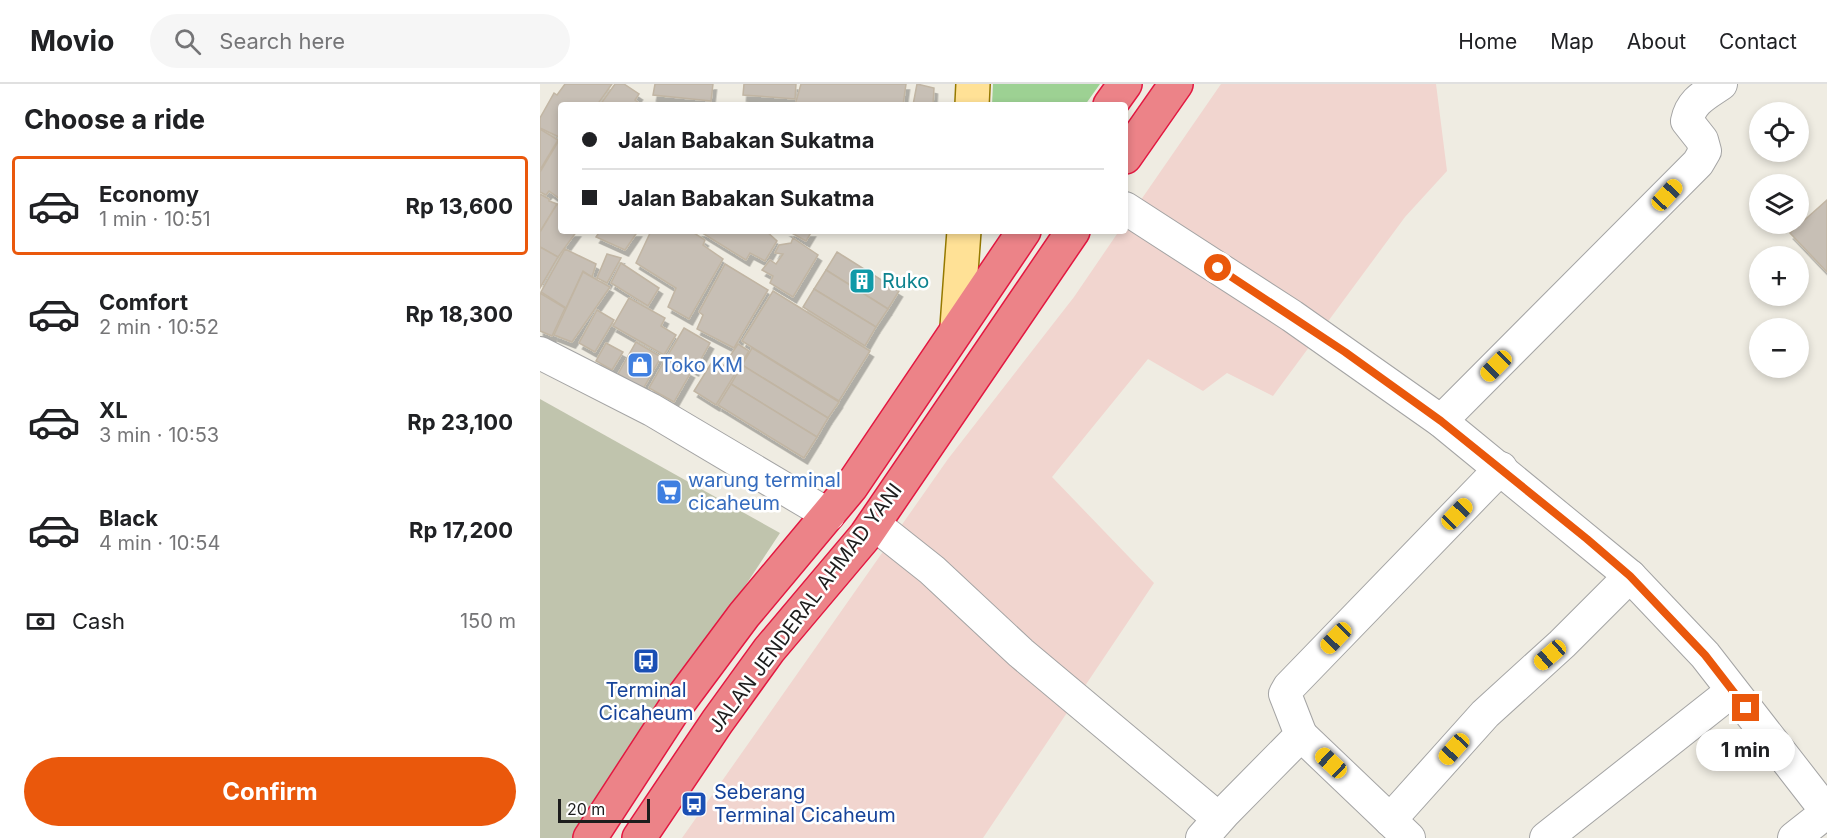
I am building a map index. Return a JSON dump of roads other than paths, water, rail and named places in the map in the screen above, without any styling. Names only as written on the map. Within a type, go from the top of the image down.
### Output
[{"type":"highway","points":[[1112,102],[1125,84]]},
{"type":"highway","points":[[1128,152],[1166,90]]},
{"type":"highway","name":"JALAN JENDERAL AHMAD YANI","points":[[590,838],[674,709],[750,607],[851,487],[1022,234]]},
{"type":"highway","name":"JALAN JENDERAL AHMAD YANI","points":[[639,838],[717,722],[770,650],[874,524],[1071,234]]},
{"type":"main road","points":[[972,102],[973,84]]},
{"type":"main road","name":"JALAN JENDERAL AHMAD YANI","points":[[957,327],[964,234]]},
{"type":"street","points":[[1441,421],[1698,163],[1706,151],[1702,140],[1688,121],[1689,110],[1694,103],[1721,84]]},
{"type":"street","points":[[1128,210],[1292,316],[1441,421],[1630,576],[1705,655],[1732,691],[1818,823]]},
{"type":"street","points":[[540,353],[652,410],[829,515]]},
{"type":"street","points":[[1501,468],[1289,687],[1285,694],[1301,735],[1400,829],[1485,714],[1562,644],[1630,576]]},
{"type":"street","points":[[874,524],[932,570],[1210,828],[1301,735]]},
{"type":"street","points":[[1546,838],[1732,691]]},
{"type":"place","name":"Ruko","points":[[862,281]]},
{"type":"place","name":"Toko KM","points":[[640,365]]},
{"type":"place","name":"warung terminal cicaheum","points":[[669,492]]},
{"type":"place","name":"Terminal Cicaheum","points":[[646,661]]},
{"type":"place","name":"Seberang Terminal Cicaheum","points":[[694,804]]}]
